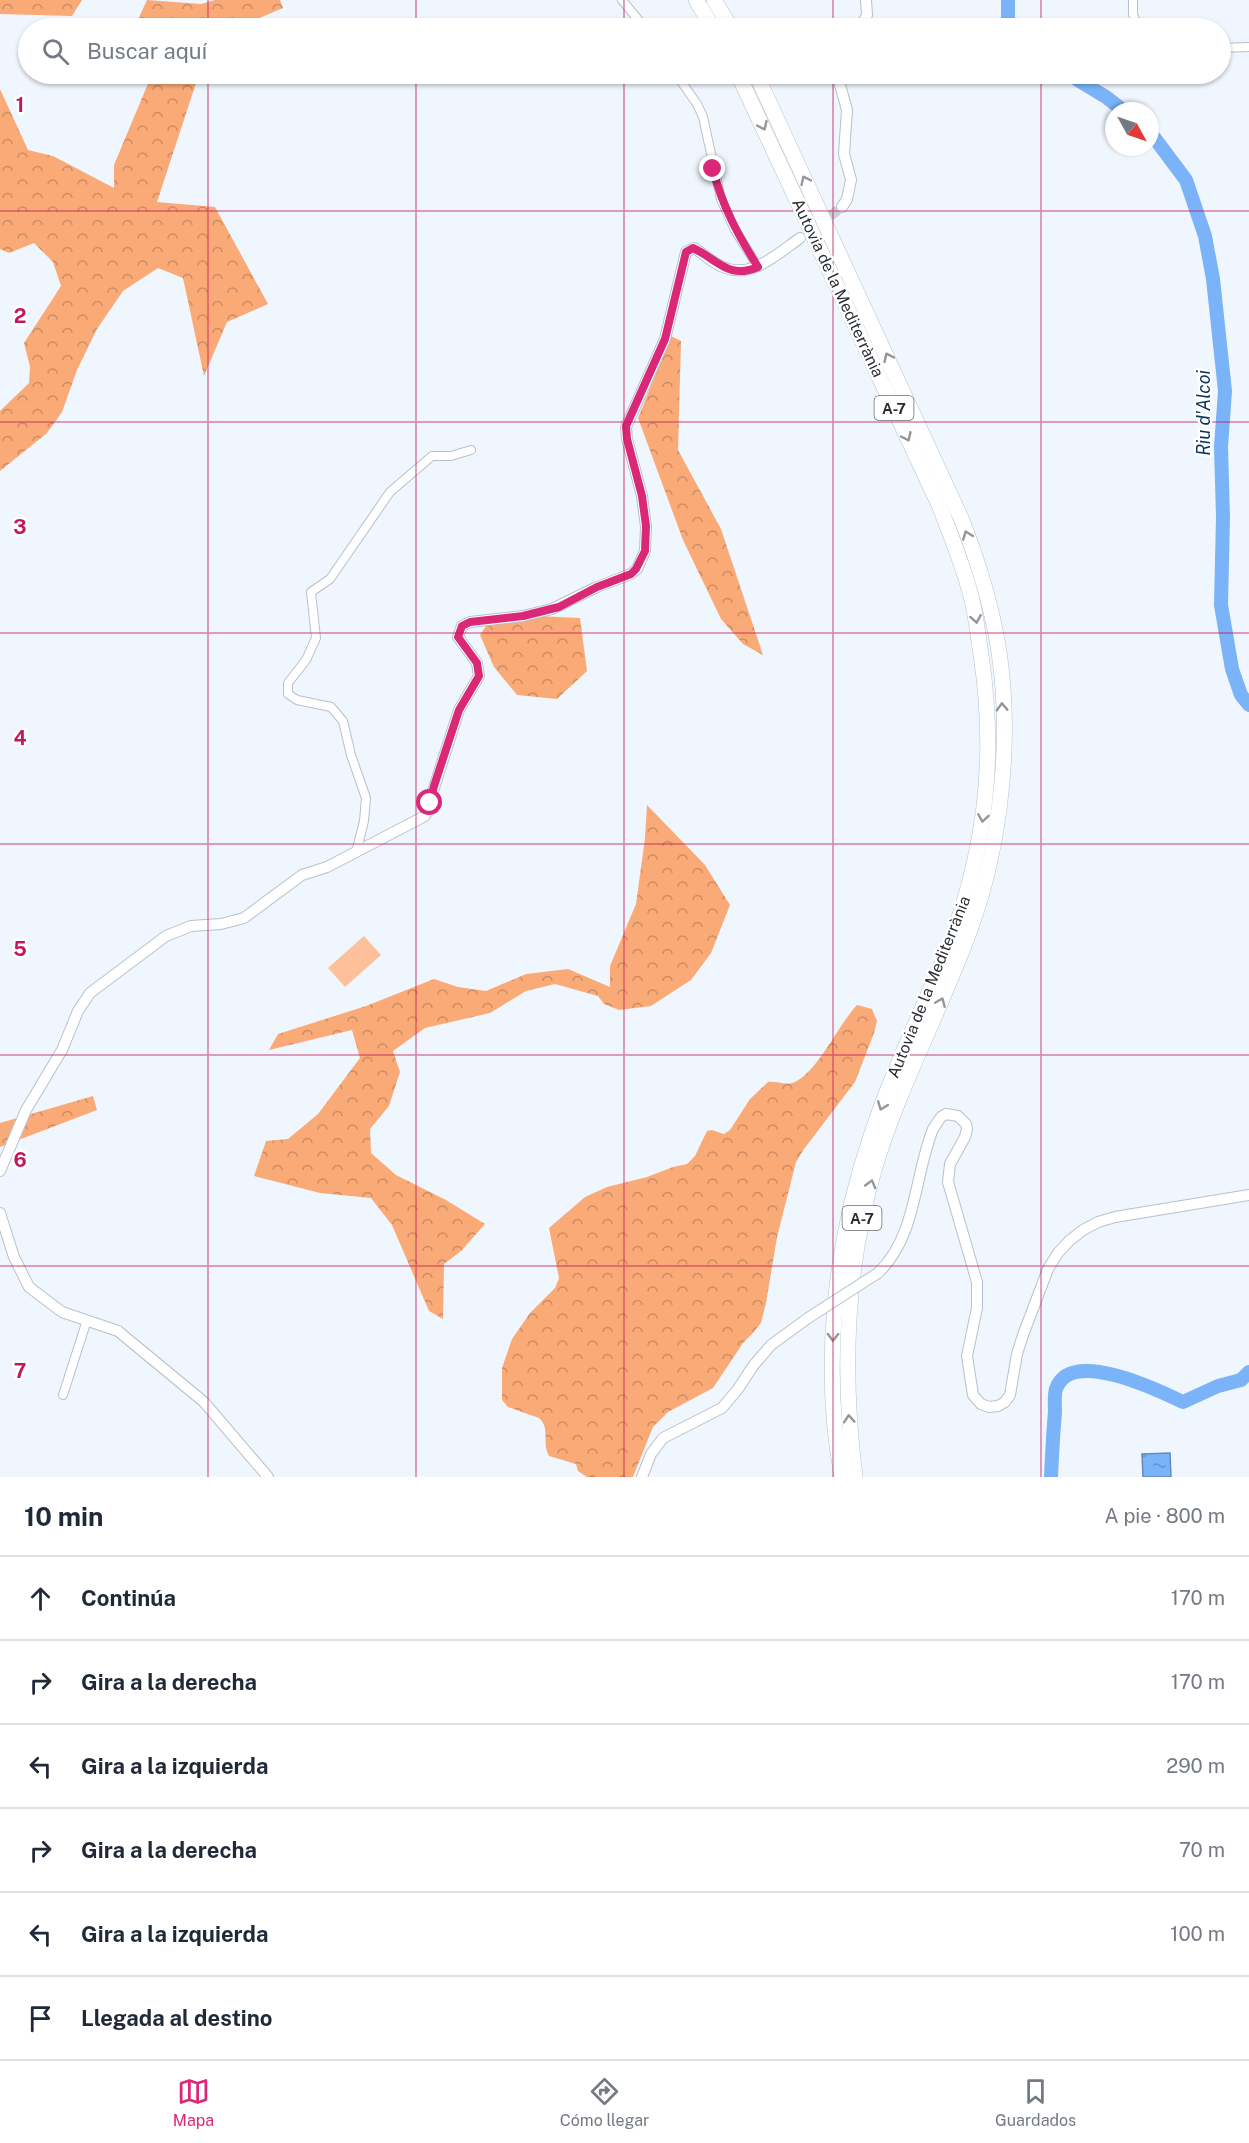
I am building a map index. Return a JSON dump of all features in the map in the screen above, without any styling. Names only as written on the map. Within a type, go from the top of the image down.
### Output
[{"type":"highway","points":[[696,0],[707,18]]},
{"type":"highway","points":[[714,0],[726,18]]},
{"type":"highway","name":"Autovia de la Mediterrània","points":[[743,84],[939,505],[953,541],[975,614],[995,760]]},
{"type":"highway","name":"Autovia de la Mediterrània","points":[[761,84],[968,535],[985,591],[999,652],[1003,712],[978,852],[945,974],[875,1167],[853,1264],[847,1329],[846,1385],[855,1477]]},
{"type":"highway","name":"Autovia de la Mediterrània","points":[[842,1477],[835,1422],[833,1352],[838,1279],[847,1224],[871,1134],[945,974]]},
{"type":"street","points":[[622,0],[637,18]]},
{"type":"street","points":[[865,18],[866,0]]},
{"type":"street","points":[[1133,0],[1134,18]]},
{"type":"street","points":[[1231,48],[1249,47]]},
{"type":"street","points":[[683,84],[703,117],[721,199],[735,230],[758,267]]},
{"type":"street","points":[[840,84],[848,110],[844,154],[850,180],[847,199],[842,207]]},
{"type":"street","points":[[0,1171],[22,1118],[62,1050],[78,1011],[90,993],[166,936],[191,926],[221,924],[244,918],[302,875],[327,867],[356,853],[419,821],[428,812],[434,786],[459,710],[479,676],[477,663],[458,637],[462,626],[470,622],[523,616],[559,607],[597,587],[631,574],[639,566],[645,551],[646,526],[642,496],[627,439],[626,426],[665,339],[686,252],[693,248],[722,267],[744,271],[758,267],[800,238]]},
{"type":"street","points":[[356,853],[364,821],[366,798],[351,755],[344,721],[331,708],[297,700],[288,694],[288,683],[306,660],[316,638],[311,592],[330,579],[390,492],[432,456],[451,456],[471,450]]},
{"type":"street","points":[[642,1477],[651,1454],[663,1438],[722,1408],[771,1345],[878,1273],[895,1253],[904,1234],[933,1129],[941,1117],[946,1114],[958,1116],[966,1124],[967,1130],[950,1164],[948,1182],[977,1282],[977,1308],[968,1346],[967,1367],[975,1399],[985,1406],[994,1407],[1005,1402],[1010,1395],[1017,1354],[1048,1269],[1058,1253],[1076,1235],[1098,1222],[1115,1217],[1248,1195]]},
{"type":"street","points":[[0,1213],[14,1257],[29,1287],[62,1312],[118,1331],[216,1414],[268,1477]]},
{"type":"street","points":[[63,1395],[87,1320]]},
{"type":"shaded area","points":[[364,936],[381,955],[345,987],[328,968]]},
{"type":"green space","points":[[0,0],[82,0],[72,16],[0,14]]},
{"type":"green space","points":[[147,0],[201,4],[215,0],[280,0],[283,8],[260,18],[139,18]]},
{"type":"green space","points":[[148,84],[196,84],[157,202],[215,207],[268,304],[227,322],[204,376],[183,278],[158,268],[123,291],[97,329],[77,370],[62,412],[47,433],[0,471],[0,411],[29,383],[30,367],[24,343],[61,286],[53,262],[34,243],[9,253],[0,249],[0,89],[28,150],[53,156],[114,188],[114,165]]},
{"type":"green space","points":[[671,336],[681,341],[678,450],[721,529],[763,655],[743,644],[721,619],[683,540],[638,418]]},
{"type":"green space","points":[[494,614],[580,618],[587,671],[557,699],[517,695],[494,667],[480,635]]},
{"type":"green space","points":[[647,805],[705,865],[730,905],[711,953],[691,980],[651,1006],[619,1010],[604,1004],[598,996],[555,984],[526,991],[490,1013],[425,1028],[393,1051],[400,1072],[389,1106],[370,1129],[371,1153],[396,1175],[446,1200],[485,1224],[461,1251],[444,1264],[443,1319],[429,1311],[392,1225],[371,1198],[320,1193],[254,1176],[266,1141],[288,1139],[318,1114],[360,1058],[352,1030],[269,1050],[278,1034],[366,1006],[434,979],[458,987],[486,991],[526,974],[568,969],[610,987],[610,966],[636,904]]},
{"type":"green space","points":[[857,1005],[872,1009],[877,1021],[874,1033],[855,1082],[796,1162],[777,1237],[761,1323],[743,1343],[713,1388],[668,1412],[653,1427],[633,1477],[587,1477],[578,1471],[576,1464],[549,1456],[543,1422],[539,1418],[508,1407],[502,1400],[502,1368],[512,1339],[530,1313],[555,1288],[559,1278],[549,1228],[585,1197],[607,1187],[687,1164],[695,1156],[707,1131],[712,1130],[724,1134],[730,1130],[750,1099],[768,1082],[792,1083],[804,1076],[820,1058]]},
{"type":"green space","points":[[93,1096],[97,1110],[0,1147],[0,1123]]},
{"type":"water","points":[[1170,1453],[1171,1477],[1143,1477],[1142,1454]]},
{"type":"waterway","name":"Riu d'Alcoi","points":[[1008,0],[1008,18]]},
{"type":"waterway","name":"Riu d'Alcoi","points":[[1085,84],[1112,102]]},
{"type":"waterway","name":"Riu d'Alcoi","points":[[1159,144],[1186,180],[1205,236],[1213,279],[1225,391],[1221,447],[1223,517],[1221,605],[1232,669],[1241,695],[1249,705]]},
{"type":"waterway","name":"Riu d'Alcoi","points":[[1051,1477],[1055,1394],[1064,1377],[1078,1372],[1096,1371],[1136,1382],[1183,1402],[1218,1386],[1241,1380],[1249,1372]]},
{"type":"tunnel","points":[[818,225],[842,207]]},
{"type":"route","points":[[430,803],[459,710],[479,676],[477,663],[459,640],[459,630],[462,626],[470,622],[523,616],[559,607],[597,587],[631,574],[641,562],[647,533],[645,510],[627,439],[626,426],[665,339],[686,252],[693,248],[722,267],[733,270],[744,271],[758,267],[735,230],[721,199],[713,169]]}]
